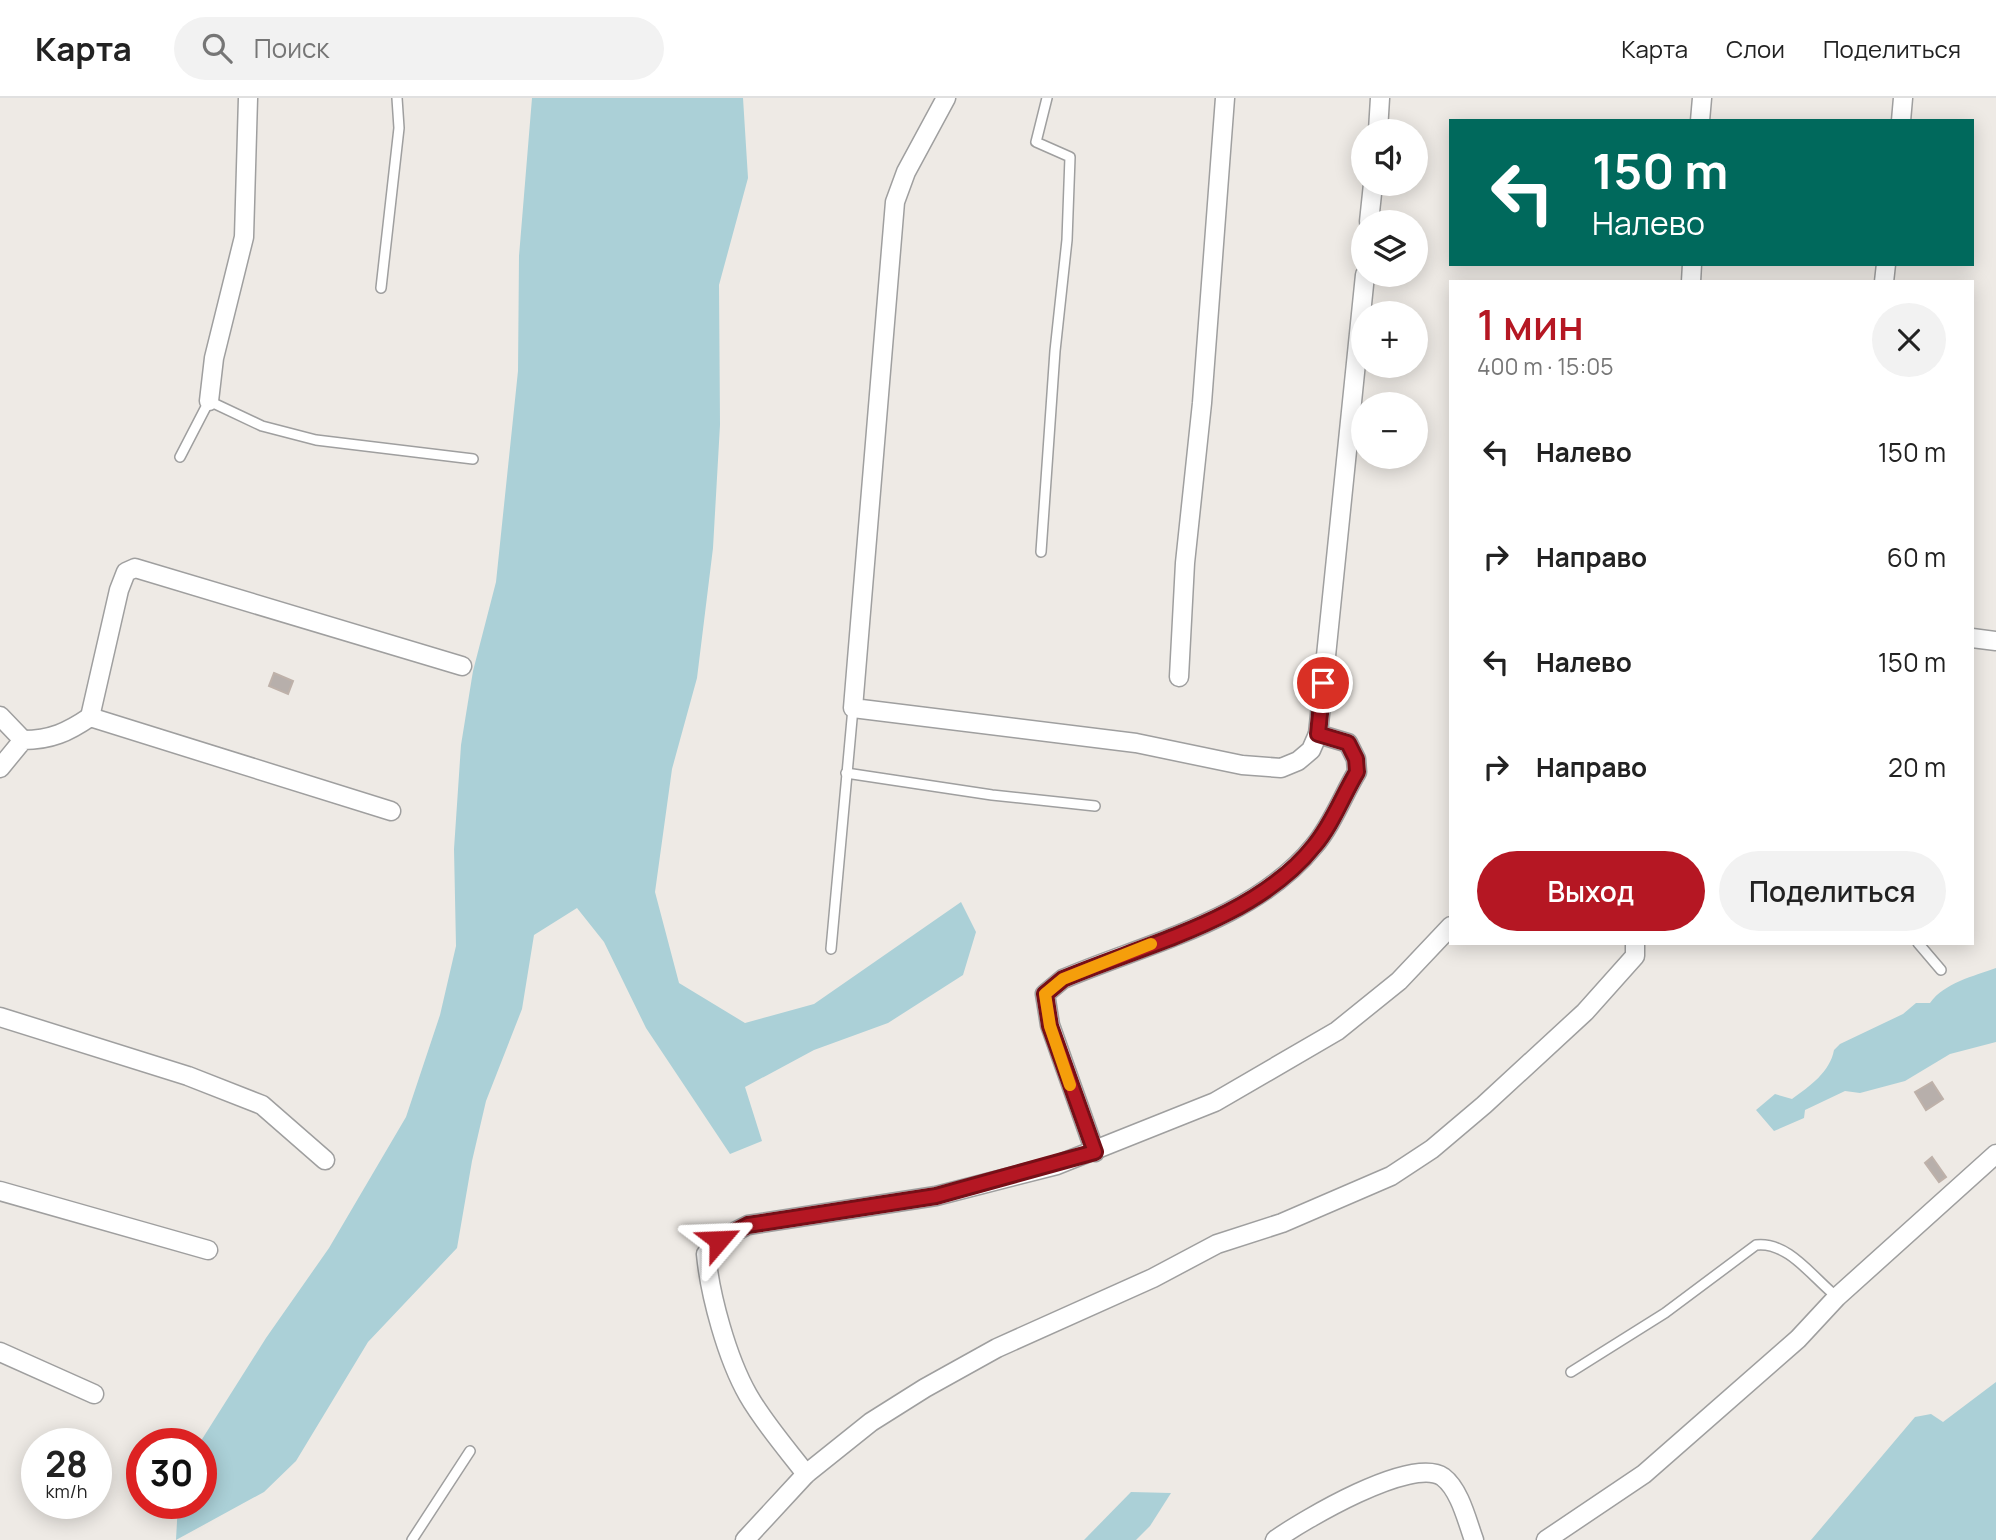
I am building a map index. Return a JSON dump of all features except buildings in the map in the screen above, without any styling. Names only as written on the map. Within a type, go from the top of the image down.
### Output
[{"type":"street","points":[[209,401],[224,307],[244,237],[248,98]]},
{"type":"street","points":[[946,98],[906,172],[895,202],[853,708],[1136,743],[1242,765],[1281,768],[1298,761],[1311,750],[1318,734],[1363,287]]},
{"type":"street","points":[[1179,677],[1185,563],[1202,403],[1225,98]]},
{"type":"street","points":[[1379,119],[1380,98]]},
{"type":"street","points":[[1700,119],[1702,98]]},
{"type":"street","points":[[1901,119],[1903,98]]},
{"type":"street","points":[[0,716],[23,740],[44,740],[67,733],[90,717],[119,590],[126,572],[135,568],[462,666]]},
{"type":"street","points":[[1974,638],[1996,641]]},
{"type":"street","points":[[90,717],[391,811]]},
{"type":"street","points":[[1095,1152],[1050,1026],[1045,994],[1075,974],[1219,918],[1262,894],[1315,846],[1357,772],[1356,759],[1348,743],[1318,734]]},
{"type":"street","points":[[0,768],[23,740]]},
{"type":"street","points":[[806,1474],[747,1393],[708,1277],[706,1254],[719,1240],[748,1225],[936,1196],[1095,1152],[1215,1102],[1337,1031],[1399,981],[1449,928]]},
{"type":"street","points":[[746,1540],[806,1474],[871,1422],[997,1348],[1153,1278],[1217,1244],[1282,1223],[1391,1176],[1432,1149],[1585,1012],[1635,956],[1635,945]]},
{"type":"street","points":[[0,1017],[188,1076],[262,1105],[325,1160]]},
{"type":"street","points":[[1546,1540],[1644,1474],[1798,1339],[1836,1297],[1996,1154]]},
{"type":"street","points":[[0,1191],[208,1250]]},
{"type":"street","points":[[0,1352],[94,1394]]},
{"type":"street","points":[[1275,1540],[1306,1518],[1368,1488],[1421,1473],[1437,1474],[1446,1479],[1456,1494],[1474,1540]]},
{"type":"lane","points":[[381,288],[399,128],[397,98]]},
{"type":"lane","points":[[1041,552],[1055,351],[1067,240],[1070,157],[1036,142],[1047,98]]},
{"type":"lane","points":[[180,457],[209,401],[262,426],[316,440],[473,459]]},
{"type":"lane","points":[[831,949],[853,708]]},
{"type":"lane","points":[[846,773],[992,795],[1096,806]]},
{"type":"lane","points":[[1920,945],[1941,970]]},
{"type":"lane","points":[[1571,1372],[1665,1313],[1756,1245],[1771,1243],[1791,1255],[1836,1297]]},
{"type":"lane","points":[[412,1540],[470,1451]]},
{"type":"water","points":[[532,98],[743,98],[748,178],[719,285],[720,425],[713,548],[697,678],[672,769],[655,892],[679,983],[745,1023],[814,1004],[961,902],[976,932],[963,975],[888,1023],[814,1050],[745,1087],[762,1141],[730,1154],[646,1028],[604,942],[577,908],[534,935],[522,1009],[486,1101],[472,1161],[457,1248],[368,1342],[296,1461],[264,1492],[217,1518],[217,1428],[209,1428],[266,1338],[329,1248],[406,1117],[440,1015],[456,946],[454,849],[461,745],[473,671],[496,582],[518,371],[519,256]]},
{"type":"water","points":[[1996,968],[1996,1042],[1950,1054],[1905,1081],[1860,1093],[1845,1091],[1805,1110],[1804,1118],[1774,1131],[1756,1110],[1775,1094],[1792,1099],[1806,1089],[1824,1072],[1834,1050],[1840,1044],[1903,1014],[1916,1003],[1930,1003],[1951,985]]},
{"type":"water","points":[[1996,1382],[1996,1540],[1811,1540],[1915,1417],[1931,1414],[1943,1422]]},
{"type":"water","points":[[1131,1492],[1171,1493],[1150,1526],[1136,1540],[1084,1540]]},
{"type":"water","points":[[177,1519],[214,1519],[176,1540]]},
{"type":"slow traffic","points":[[1070,1085],[1050,1026],[1045,994],[1063,979],[1151,944]]},
{"type":"route","points":[[719,1240],[748,1225],[936,1196],[1057,1165],[1095,1152],[1050,1026],[1045,994],[1063,979],[1219,918],[1262,894],[1315,846],[1357,772],[1356,759],[1348,743],[1318,734],[1323,683]]}]
